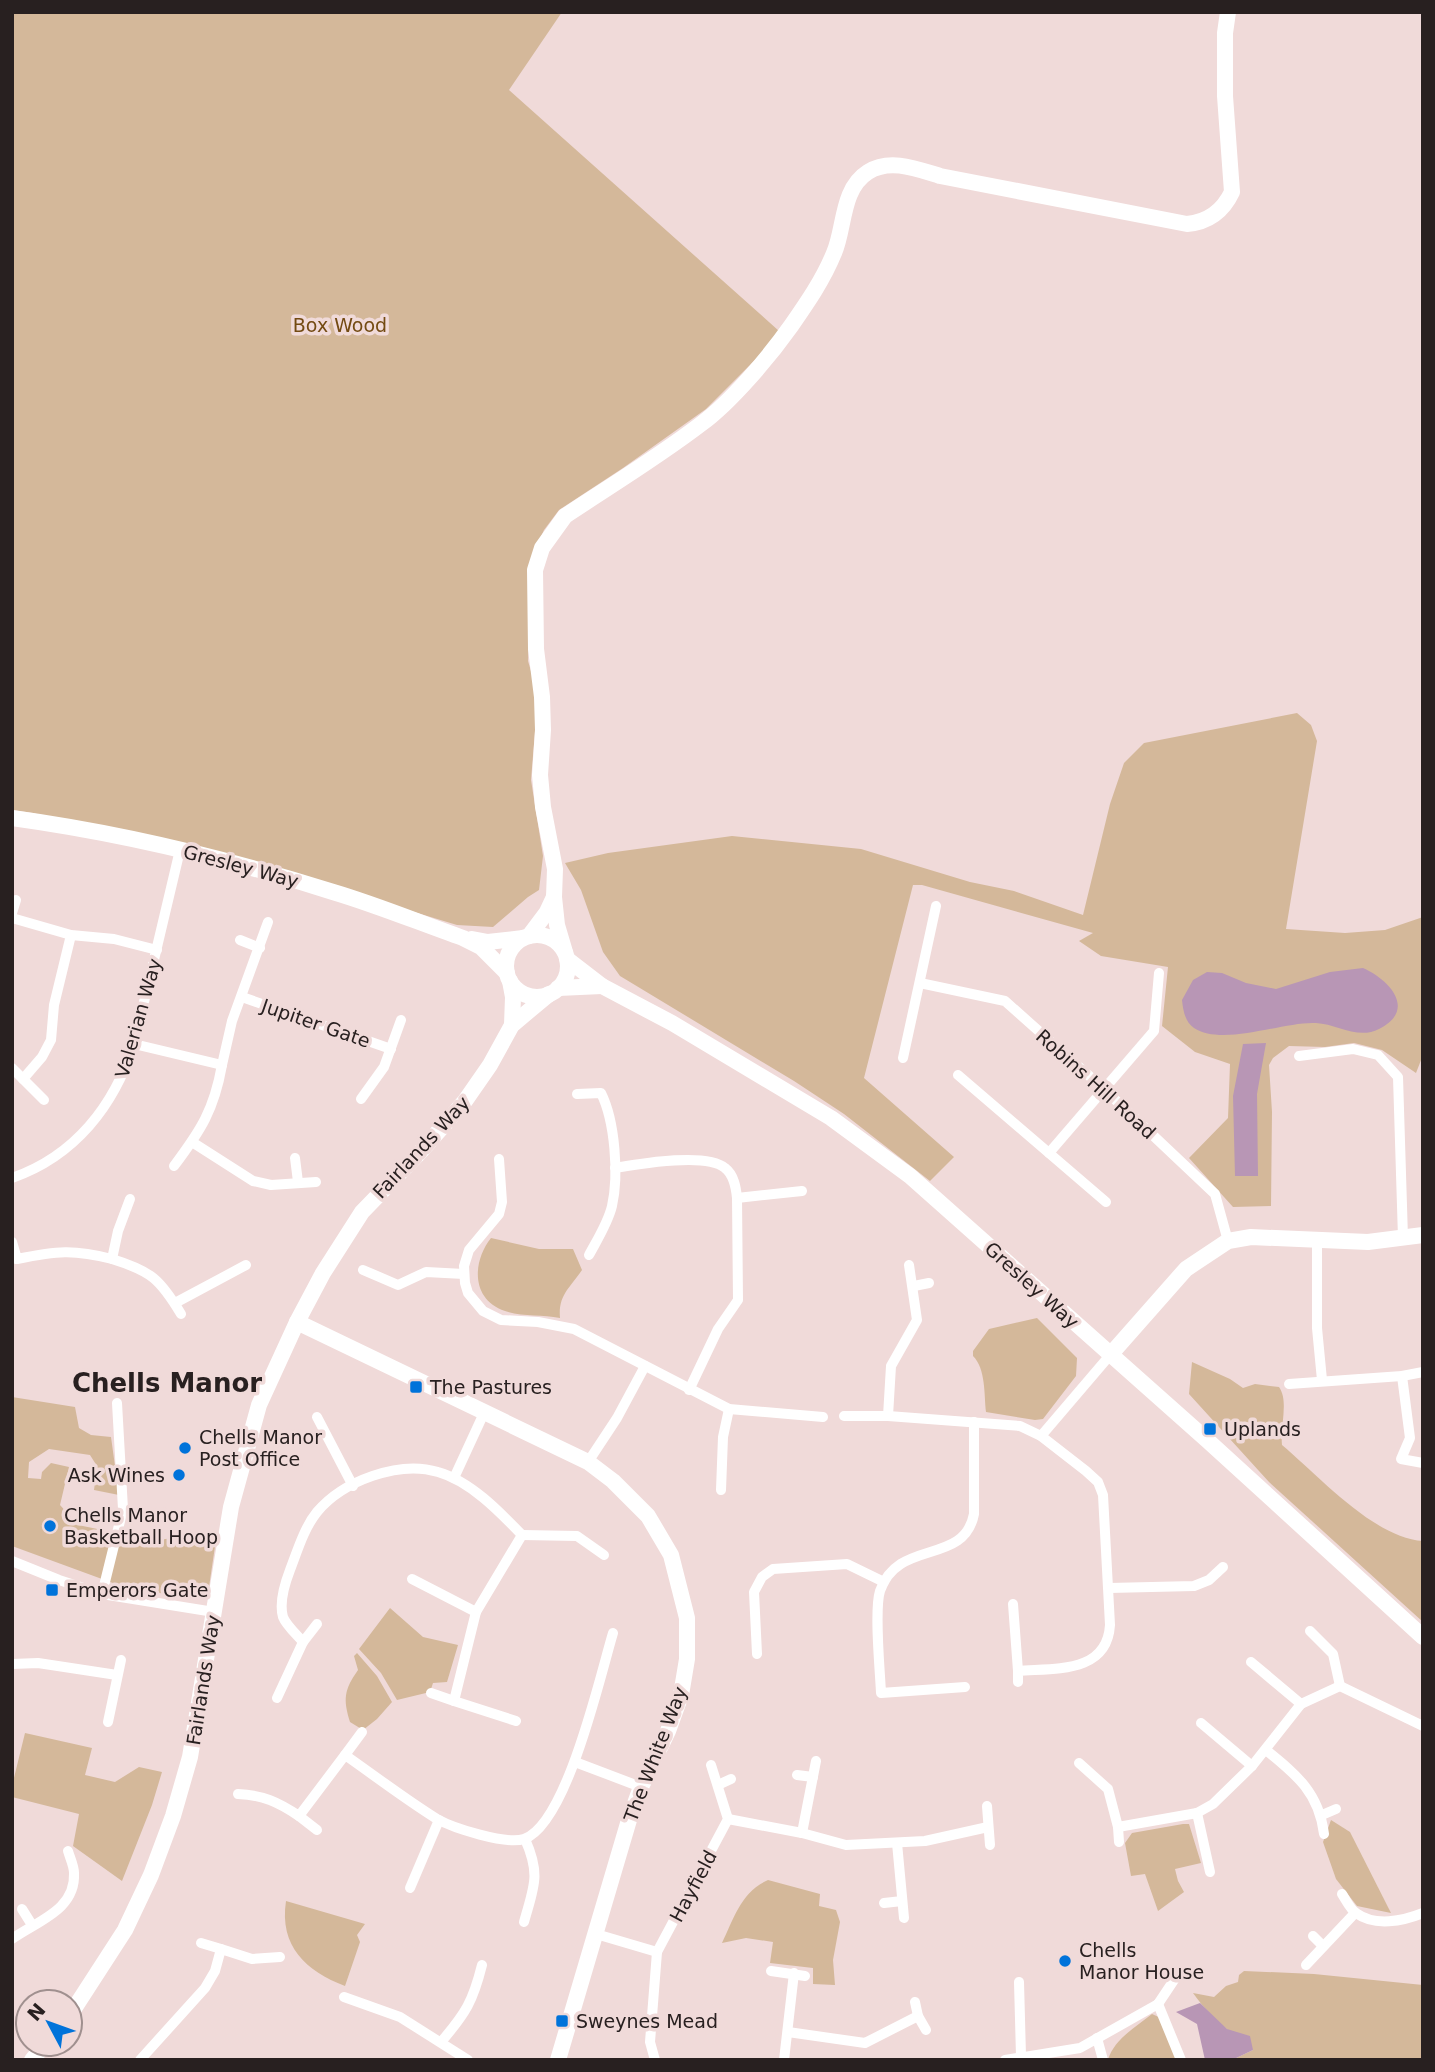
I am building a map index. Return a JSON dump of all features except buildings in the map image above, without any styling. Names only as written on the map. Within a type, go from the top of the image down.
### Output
[{"type":"street","points":[[554,991],[566,975],[566,956],[557,925],[555,869],[540,775],[542,708],[536,649],[535,570],[542,548],[553,530],[565,516],[703,423],[739,387],[789,329],[817,288],[835,251],[849,197],[868,171],[901,164],[940,176],[1187,224],[1201,223],[1218,212],[1227,203],[1232,192],[1225,96],[1225,33],[1228,12]]},
{"type":"street","name":"Gresley Way","points":[[12,818],[180,850],[336,892],[463,938],[481,947],[509,977]]},
{"type":"street","name":"Valerian Way","points":[[12,1178],[54,1157],[87,1130],[115,1092],[134,1044],[180,850]]},
{"type":"street","points":[[554,897],[547,912],[526,937],[516,943],[507,957],[509,977],[522,993],[530,996],[602,986]]},
{"type":"street","points":[[16,900],[12,916],[71,935],[114,939],[157,950]]},
{"type":"street","points":[[903,1058],[936,906]]},
{"type":"street","name":"Jupiter Gate","points":[[174,1166],[192,1142],[216,1097],[232,1021],[268,922]]},
{"type":"street","points":[[23,1079],[42,1057],[51,1040],[54,1005],[71,935]]},
{"type":"street","points":[[526,937],[546,936],[558,943],[566,956]]},
{"type":"street","name":"Gresley Way","points":[[463,938],[488,942],[526,937]]},
{"type":"street","points":[[240,940],[260,948]]},
{"type":"street","name":"Gresley Way","points":[[566,956],[602,986],[672,1023],[831,1118],[910,1177],[1111,1354],[1423,1637]]},
{"type":"street","points":[[1049,1153],[1154,1031],[1158,973]]},
{"type":"street","name":"Fairlands Way","points":[[509,977],[513,998],[512,1025]]},
{"type":"street","name":"Robins Hill Road","points":[[920,983],[1005,1001],[1105,1090],[1215,1194],[1228,1241]]},
{"type":"street","name":"Fairlands Way","points":[[84,1993],[125,1930],[151,1875],[173,1816],[190,1757],[231,1507],[257,1414],[297,1322],[348,1231],[378,1194],[466,1101],[512,1025],[554,991]]},
{"type":"street","name":"Jupiter Gate","points":[[242,997],[391,1049]]},
{"type":"street","name":"Jupiter Gate","points":[[361,1099],[384,1067],[401,1020]]},
{"type":"street","points":[[134,1044],[222,1065]]},
{"type":"street","points":[[1299,1056],[1353,1049],[1378,1055],[1398,1077],[1403,1238]]},
{"type":"street","points":[[12,1068],[44,1100]]},
{"type":"street","points":[[958,1075],[1105,1202]]},
{"type":"street","points":[[577,1094],[601,1093],[612,1132],[615,1168],[612,1206],[589,1255]]},
{"type":"street","points":[[192,1142],[253,1181],[271,1185],[316,1182]]},
{"type":"street","points":[[295,1158],[298,1182]]},
{"type":"street","points":[[499,1159],[501,1208],[496,1220],[469,1250],[464,1266],[465,1283],[472,1300],[489,1315],[501,1320],[538,1322],[573,1329],[729,1409],[823,1417]]},
{"type":"street","points":[[615,1168],[655,1162],[710,1160],[726,1168],[735,1183],[738,1300],[718,1329],[689,1390]]},
{"type":"street","points":[[737,1198],[802,1191]]},
{"type":"street","points":[[112,1259],[118,1231],[130,1199]]},
{"type":"street","points":[[1041,1436],[1186,1269],[1228,1241],[1251,1237],[1368,1242],[1423,1236]]},
{"type":"street","points":[[1317,1239],[1317,1328],[1322,1380]]},
{"type":"street","points":[[12,1242],[15,1260],[55,1251],[87,1252],[140,1268],[163,1285],[181,1314]]},
{"type":"street","points":[[174,1303],[246,1265]]},
{"type":"street","points":[[888,1416],[893,1361],[917,1320],[909,1265]]},
{"type":"street","points":[[363,1270],[398,1285],[426,1272],[464,1274]]},
{"type":"street","points":[[914,1286],[929,1283]]},
{"type":"street","name":"The White Way","points":[[297,1322],[588,1462],[613,1481],[648,1516],[671,1555],[687,1618],[687,1659],[681,1695],[676,1713],[641,1787],[558,2060]]},
{"type":"street","points":[[588,1462],[617,1418],[645,1366]]},
{"type":"street","points":[[1289,1384],[1402,1376],[1423,1372]]},
{"type":"street","points":[[1402,1376],[1410,1437],[1401,1459],[1423,1463]]},
{"type":"street","points":[[102,1594],[123,1509],[117,1403]]},
{"type":"street","points":[[721,1490],[723,1437],[729,1409]]},
{"type":"street","points":[[454,1478],[484,1413]]},
{"type":"street","points":[[844,1416],[888,1416],[1020,1426],[1041,1436],[1093,1477],[1101,1488],[1105,1503],[1109,1588],[1110,1633],[1100,1653],[1079,1667],[1018,1676],[1013,1604]]},
{"type":"street","points":[[317,1417],[353,1486]]},
{"type":"street","points":[[965,1687],[881,1693],[878,1597],[888,1574],[902,1562],[952,1545],[970,1529],[974,1507],[974,1422]]},
{"type":"street","points":[[303,1642],[283,1618],[284,1587],[295,1557],[316,1514],[327,1503],[353,1486],[383,1472],[409,1467],[454,1478],[489,1503],[522,1535],[577,1535],[604,1555]]},
{"type":"street","points":[[454,1701],[476,1612],[522,1535]]},
{"type":"street","points":[[12,1561],[102,1594],[214,1612]]},
{"type":"street","points":[[757,1654],[754,1591],[762,1577],[773,1569],[848,1564],[884,1582]]},
{"type":"street","points":[[1109,1588],[1194,1586],[1209,1580],[1223,1567]]},
{"type":"street","points":[[412,1579],[476,1612]]},
{"type":"street","points":[[277,1698],[303,1642],[317,1624]]},
{"type":"street","points":[[1310,1631],[1333,1654],[1340,1686]]},
{"type":"street","points":[[345,1755],[439,1821],[500,1840],[512,1842],[525,1839],[536,1831],[549,1814],[575,1762],[613,1633]]},
{"type":"street","points":[[108,1722],[121,1661]]},
{"type":"street","points":[[1251,1662],[1301,1704]]},
{"type":"street","points":[[12,1664],[38,1663],[117,1675]]},
{"type":"street","points":[[1118,1827],[1197,1813],[1213,1804],[1252,1766],[1301,1704],[1340,1686]]},
{"type":"street","points":[[1340,1686],[1423,1726]]},
{"type":"street","points":[[431,1693],[516,1721]]},
{"type":"street","points":[[1201,1723],[1252,1766]]},
{"type":"street","points":[[299,1816],[362,1732]]},
{"type":"street","points":[[1266,1749],[1300,1777],[1322,1815],[1324,1834]]},
{"type":"street","points":[[802,1833],[816,1761]]},
{"type":"street","points":[[575,1762],[641,1787]]},
{"type":"street","points":[[1079,1763],[1108,1789],[1119,1842]]},
{"type":"street","points":[[712,1765],[728,1819],[802,1833],[846,1845],[925,1841],[988,1827]]},
{"type":"street","points":[[797,1775],[813,1777]]},
{"type":"street","points":[[718,1785],[731,1779]]},
{"type":"street","points":[[238,1794],[254,1794],[278,1802],[317,1830]]},
{"type":"street","points":[[987,1806],[990,1845]]},
{"type":"street","points":[[1322,1815],[1336,1809]]},
{"type":"street","points":[[1197,1813],[1210,1872]]},
{"type":"street","name":"Hayfield","points":[[654,2060],[650,2042],[657,1952],[728,1819]]},
{"type":"street","points":[[410,1888],[439,1821]]},
{"type":"street","points":[[524,1922],[536,1878],[535,1863],[525,1839]]},
{"type":"street","points":[[897,1843],[904,1918]]},
{"type":"street","points":[[12,1939],[59,1911],[70,1895],[74,1872],[68,1851]]},
{"type":"street","points":[[1342,1894],[1355,1913],[1378,1923],[1423,1913]]},
{"type":"street","points":[[884,1903],[902,1901]]},
{"type":"street","points":[[22,1909],[32,1925]]},
{"type":"street","points":[[1306,1965],[1355,1913]]},
{"type":"street","points":[[596,1934],[657,1952]]},
{"type":"street","points":[[1313,1936],[1322,1946]]},
{"type":"street","points":[[201,1943],[252,1959],[280,1957]]},
{"type":"street","points":[[144,2059],[205,1988],[215,1971],[220,1950]]},
{"type":"street","points":[[441,2042],[474,1998],[482,1965]]},
{"type":"street","points":[[771,1971],[799,1975],[784,2060]]},
{"type":"street","points":[[1005,2060],[1080,2048],[1158,2004],[1176,1976]]},
{"type":"street","points":[[1019,1982],[1021,2056]]},
{"type":"street","points":[[345,1997],[400,2017],[468,2060]]},
{"type":"street","points":[[474,1998],[486,2002]]},
{"type":"street","points":[[915,2002],[918,2016],[926,2030]]},
{"type":"street","points":[[1158,2004],[1181,2060]]},
{"type":"street","points":[[788,2032],[864,2043],[918,2016]]},
{"type":"street","points":[[1097,2038],[1103,2060]]},
{"type":"green space","name":"Box Wood","points":[[12,12],[562,12],[509,90],[779,331],[758,357],[706,409],[559,510],[544,530],[531,558],[528,661],[538,695],[531,780],[543,856],[539,890],[493,927],[457,925],[391,905],[33,813],[12,810]]},
{"type":"green space","points":[[1297,713],[1311,725],[1317,741],[1286,929],[1345,933],[1385,930],[1423,917],[1423,1055],[1416,1073],[1382,1050],[1354,1043],[1325,1047],[1289,1046],[1273,1058],[1269,1065],[1272,1112],[1271,1206],[1233,1207],[1189,1158],[1228,1118],[1230,1064],[1195,1052],[1162,1026],[1168,967],[1101,956],[1079,941],[1093,933],[922,885],[913,885],[864,1078],[954,1157],[930,1181],[844,1114],[620,976],[603,952],[581,890],[565,863],[608,853],[732,836],[861,849],[970,882],[1014,891],[1083,915],[1110,804],[1124,763],[1144,743]]},
{"type":"green space","points":[[491,1238],[539,1249],[573,1249],[582,1270],[563,1297],[560,1318],[512,1313],[494,1306],[486,1298],[478,1279],[478,1269],[480,1258]]},
{"type":"green space","points":[[1037,1318],[1077,1358],[1076,1376],[1043,1419],[986,1412],[982,1375],[973,1351],[989,1329]]},
{"type":"green space","points":[[1192,1362],[1230,1379],[1243,1388],[1255,1384],[1279,1387],[1284,1406],[1282,1445],[1348,1504],[1367,1517],[1404,1537],[1423,1541],[1423,1622],[1269,1482],[1189,1394]]},
{"type":"green space","points":[[12,1397],[75,1407],[79,1428],[91,1435],[111,1437],[119,1495],[94,1490],[97,1466],[90,1455],[49,1449],[29,1462],[28,1478],[41,1479],[42,1472],[51,1463],[69,1467],[60,1505],[78,1525],[160,1540],[205,1532],[217,1533],[209,1587],[193,1599],[121,1586],[12,1546]]},
{"type":"green space","points":[[390,1608],[423,1637],[458,1645],[447,1682],[433,1683],[430,1692],[397,1700],[381,1673],[359,1649]]},
{"type":"green space","points":[[357,1653],[377,1676],[392,1702],[363,1730],[350,1722],[346,1707],[347,1689],[358,1670],[354,1656]]},
{"type":"green space","points":[[25,1733],[92,1748],[85,1775],[115,1782],[139,1767],[162,1772],[122,1881],[73,1846],[79,1814],[12,1797],[12,1786]]},
{"type":"green space","points":[[1331,1820],[1350,1832],[1391,1913],[1357,1906],[1336,1879],[1323,1842]]},
{"type":"green space","points":[[1189,1824],[1201,1863],[1175,1869],[1184,1892],[1158,1911],[1145,1874],[1131,1876],[1125,1843],[1132,1833]]},
{"type":"green space","points":[[768,1880],[820,1894],[819,1906],[836,1910],[840,1922],[833,1960],[835,1985],[813,1984],[813,1968],[770,1963],[773,1942],[746,1938],[722,1943],[745,1899],[751,1891]]},
{"type":"green space","points":[[286,1901],[365,1924],[357,1935],[360,1942],[345,1986],[318,1973],[298,1955],[287,1931]]},
{"type":"green space","points":[[1244,1971],[1314,1974],[1423,1985],[1423,2060],[1232,2060],[1253,2050],[1213,2017],[1193,1993],[1214,1997],[1226,1986],[1238,1982],[1239,1975]]},
{"type":"green space","points":[[1152,2014],[1161,2018],[1178,2060],[1108,2060],[1120,2040]]},
{"type":"shaded area","points":[[1363,968],[1390,988],[1398,1005],[1390,1021],[1371,1032],[1303,1023],[1221,1035],[1194,1028],[1188,1023],[1184,1012],[1182,1000],[1193,980],[1207,972],[1222,973],[1246,983],[1276,989],[1330,972]]},
{"type":"shaded area","points":[[1266,1043],[1257,1094],[1258,1176],[1235,1176],[1233,1096],[1243,1044]]},
{"type":"shaded area","points":[[1200,2003],[1227,2029],[1250,2036],[1253,2050],[1232,2060],[1205,2060],[1197,2024],[1176,2012]]},
{"type":"place","name":"The Pastures","points":[[416,1387]]},
{"type":"place","name":"Uplands","points":[[1210,1429]]},
{"type":"place","name":"Chells Manor Post Office","points":[[185,1448]]},
{"type":"place","name":"Ask Wines","points":[[179,1475]]},
{"type":"place","name":"Chells Manor Basketball Hoop","points":[[50,1526]]},
{"type":"place","name":"Emperors Gate","points":[[52,1590]]},
{"type":"place","name":"Chells Manor House","points":[[1065,1961]]},
{"type":"place","name":"Sweynes Mead","points":[[562,2021]]},
{"type":"district","name":"Chells Manor","points":[[167,1383]]}]
